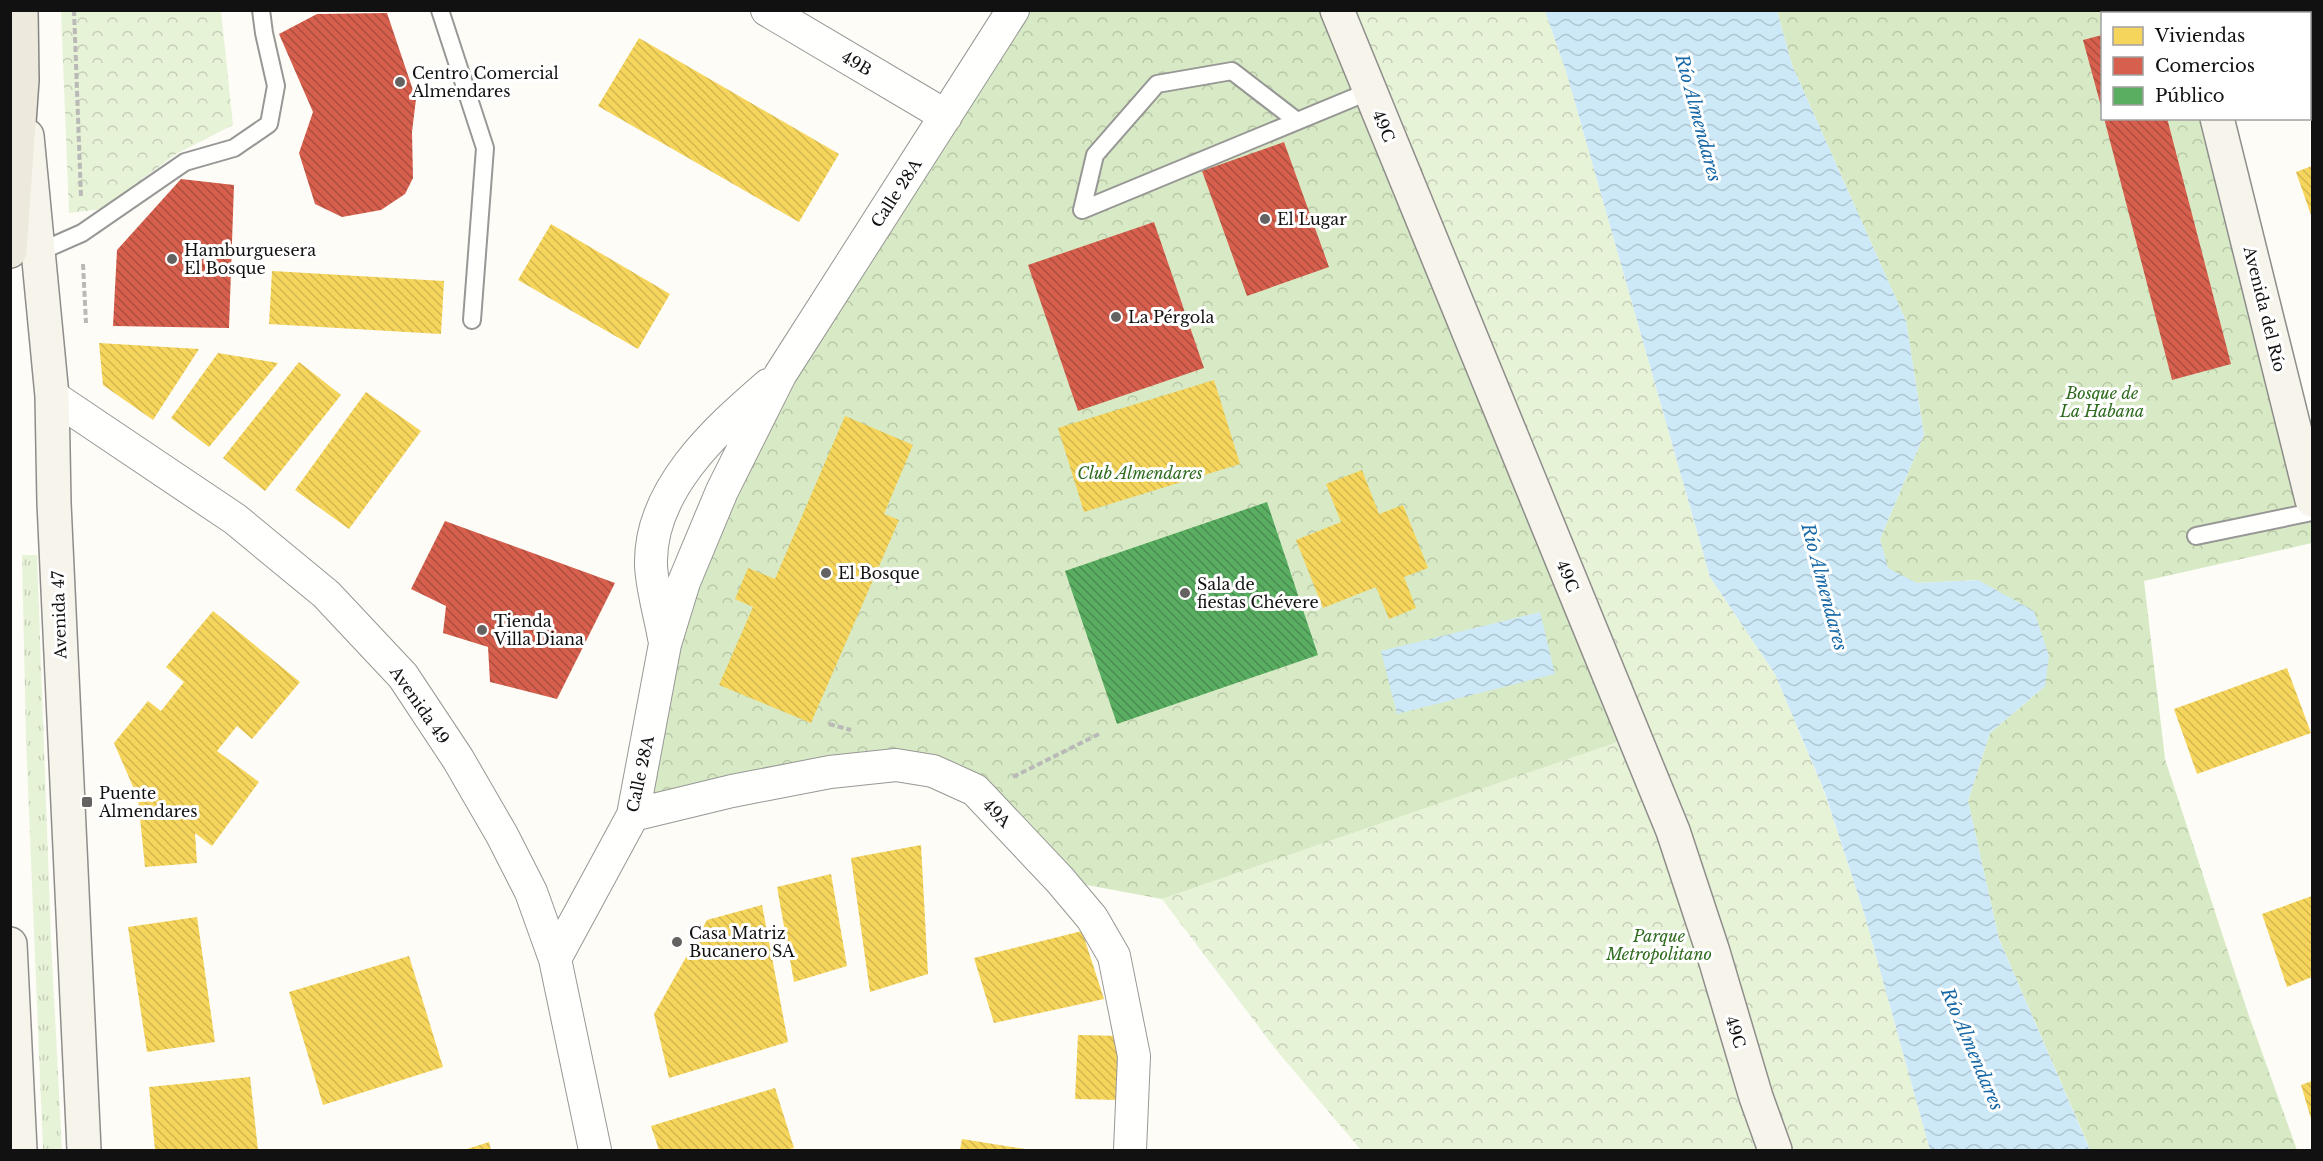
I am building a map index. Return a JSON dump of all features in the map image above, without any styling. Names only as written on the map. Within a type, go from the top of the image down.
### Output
[{"type":"main road","points":[[21,10],[25,251]]},
{"type":"street","name":"49B","points":[[767,10],[946,116]]},
{"type":"street","name":"Calle 28A","points":[[555,959],[633,815],[665,644],[684,582],[722,491],[780,375],[1013,10]]},
{"type":"street","name":"49C","points":[[1337,10],[1673,831],[1713,952],[1756,1097],[1776,1150]]},
{"type":"street","name":"Avenida del Río","points":[[2218,120],[2313,500]]},
{"type":"street","name":"Avenida 47","points":[[25,251],[52,396],[54,504],[84,1150]]},
{"type":"street","name":"Calle 28A","points":[[665,644],[651,565],[656,528],[668,496],[686,469],[717,432],[780,375]]},
{"type":"street","name":"Avenida 49","points":[[52,396],[235,519],[326,594],[403,676],[458,759],[502,835],[531,892],[555,959],[595,1150]]},
{"type":"street","name":"49A","points":[[633,815],[732,790],[830,772],[896,765],[933,771],[975,790],[1060,880],[1092,918],[1114,956],[1134,1056],[1130,1150]]},
{"type":"street","points":[[10,944],[20,1150]]},
{"type":"lane","points":[[25,251],[82,233],[185,162],[234,148],[270,124],[276,86],[261,10]]},
{"type":"lane","points":[[440,10],[484,148],[472,321]]},
{"type":"lane","points":[[1297,121],[1232,71],[1157,84],[1095,155],[1082,210],[1370,91]]},
{"type":"lane","points":[[2196,536],[2313,512]]},
{"type":"green space","points":[[61,11],[221,11],[233,125],[176,154],[102,209],[69,213]]},
{"type":"green space","name":"Club Almendares","points":[[1013,11],[1337,11],[1633,737],[1162,899],[1060,880],[933,771],[633,815],[722,491]]},
{"type":"green space","name":"Parque Metropolitano","points":[[1337,11],[1545,11],[1566,71],[1710,577],[1775,674],[1825,794],[1865,916],[1930,1150],[1361,1150],[1277,1051],[1162,899],[1633,737]]},
{"type":"green space","name":"Bosque de La Habana","points":[[1777,11],[2190,12],[2101,12],[2101,120],[2217,120],[2312,498],[2312,543],[2144,581],[2165,759],[2249,1016],[2297,1150],[2090,1150],[1999,939],[1968,801],[1990,733],[2045,686],[1978,580],[1917,583],[1888,569],[1880,539],[1924,435],[1906,321],[1792,65]]},
{"type":"green space","points":[[22,555],[37,555],[51,940],[62,1150],[43,1150],[26,740]]},
{"type":"water","name":"Río Almendares","points":[[1545,11],[1777,11],[1792,65],[1906,321],[1924,435],[1880,539],[1888,568],[1917,583],[1978,580],[2034,611],[2049,656],[2045,686],[1990,733],[1968,801],[1999,939],[2090,1150],[1930,1150],[1865,916],[1825,793],[1775,674],[1710,577],[1566,71]]},
{"type":"water","points":[[1540,612],[1555,674],[1397,714],[1381,651]]},
{"type":"building: Viviendas","points":[[2288,10],[2312,10],[2312,38],[2311,12],[2288,12]]},
{"type":"building: Viviendas","points":[[639,38],[839,154],[799,222],[598,106]]},
{"type":"building: Viviendas","points":[[2311,46],[2312,46],[2311,94]]},
{"type":"building: Viviendas","points":[[2312,166],[2312,218],[2296,172]]},
{"type":"building: Viviendas","points":[[551,224],[670,294],[638,349],[518,280]]},
{"type":"building: Viviendas","points":[[272,271],[444,281],[441,334],[269,324]]},
{"type":"building: Viviendas","points":[[99,343],[199,349],[153,420],[103,385]]},
{"type":"building: Viviendas","points":[[218,353],[278,363],[209,447],[171,418]]},
{"type":"building: Viviendas","points":[[299,362],[341,395],[265,491],[223,458]]},
{"type":"building: Viviendas","points":[[1214,380],[1240,464],[1084,512],[1058,428]]},
{"type":"building: Viviendas","points":[[366,392],[421,431],[349,529],[295,490]]},
{"type":"building: Viviendas","name":"El Bosque","points":[[845,416],[913,445],[884,514],[899,520],[811,723],[719,685],[753,607],[735,599],[748,568],[775,579]]},
{"type":"building: Viviendas","points":[[1362,470],[1379,514],[1403,505],[1428,568],[1404,577],[1416,608],[1389,619],[1376,587],[1323,608],[1296,540],[1341,522],[1326,484]]},
{"type":"building: Viviendas","points":[[213,611],[300,682],[252,739],[237,726],[217,751],[259,782],[212,846],[195,833],[197,863],[145,867],[138,798],[114,743],[148,701],[161,711],[184,682],[166,667]]},
{"type":"building: Viviendas","points":[[2287,668],[2311,733],[2197,774],[2174,709]]},
{"type":"building: Viviendas","points":[[921,845],[928,974],[870,992],[851,858]]},
{"type":"building: Viviendas","points":[[831,874],[847,966],[794,982],[777,887]]},
{"type":"building: Viviendas","points":[[2312,896],[2312,977],[2287,987],[2262,914]]},
{"type":"building: Viviendas","points":[[762,905],[788,1042],[669,1078],[654,1014],[707,920]]},
{"type":"building: Viviendas","points":[[197,917],[215,1042],[147,1052],[128,927]]},
{"type":"building: Viviendas","points":[[1082,931],[1104,999],[994,1023],[974,958]]},
{"type":"building: Viviendas","points":[[409,956],[443,1067],[323,1105],[289,992]]},
{"type":"building: Viviendas","points":[[1078,1035],[1121,1036],[1119,1100],[1075,1099]]},
{"type":"building: Viviendas","points":[[250,1077],[258,1150],[155,1150],[149,1087]]},
{"type":"building: Viviendas","points":[[2312,1081],[2312,1122],[2301,1085]]},
{"type":"building: Viviendas","points":[[775,1088],[794,1148],[784,1150],[659,1150],[651,1126]]},
{"type":"building: Viviendas","points":[[962,1139],[1025,1149],[1025,1150],[960,1150]]},
{"type":"building: Viviendas","points":[[489,1142],[491,1150],[464,1150]]},
{"type":"building: Comercios","points":[[387,13],[416,99],[412,132],[413,178],[405,194],[381,210],[342,217],[315,204],[299,153],[313,112],[279,34],[317,14]]},
{"type":"building: Comercios","points":[[2101,35],[2101,106],[2083,40]]},
{"type":"building: Comercios","points":[[2105,120],[2168,120],[2231,364],[2172,380]]},
{"type":"building: Comercios","name":"El Lugar","points":[[1284,142],[1329,267],[1247,296],[1202,171]]},
{"type":"building: Comercios","points":[[181,179],[234,185],[229,328],[113,326],[117,250]]},
{"type":"building: Comercios","name":"La Pérgola","points":[[1154,222],[1204,368],[1078,411],[1028,265]]},
{"type":"building: Comercios","points":[[445,521],[615,583],[557,699],[490,682],[488,647],[443,633],[446,606],[411,589]]},
{"type":"building: Público","name":"Sala de fiestas Chévere","points":[[1267,502],[1318,655],[1117,724],[1065,571]]},
{"type":"place","name":"Centro Comercial Almendares","points":[[400,82]]},
{"type":"place","name":"El Lugar","points":[[1265,219]]},
{"type":"place","name":"Hamburguesera El Bosque","points":[[172,259]]},
{"type":"place","name":"La Pérgola","points":[[1116,317]]},
{"type":"place","name":"El Bosque","points":[[826,573]]},
{"type":"place","name":"Sala de fiestas Chévere","points":[[1185,593]]},
{"type":"place","name":"Tienda Villa Diana","points":[[482,630]]},
{"type":"place","name":"Puente Almendares","points":[[87,802]]},
{"type":"place","name":"Casa Matriz Bucanero SA","points":[[677,942]]}]
